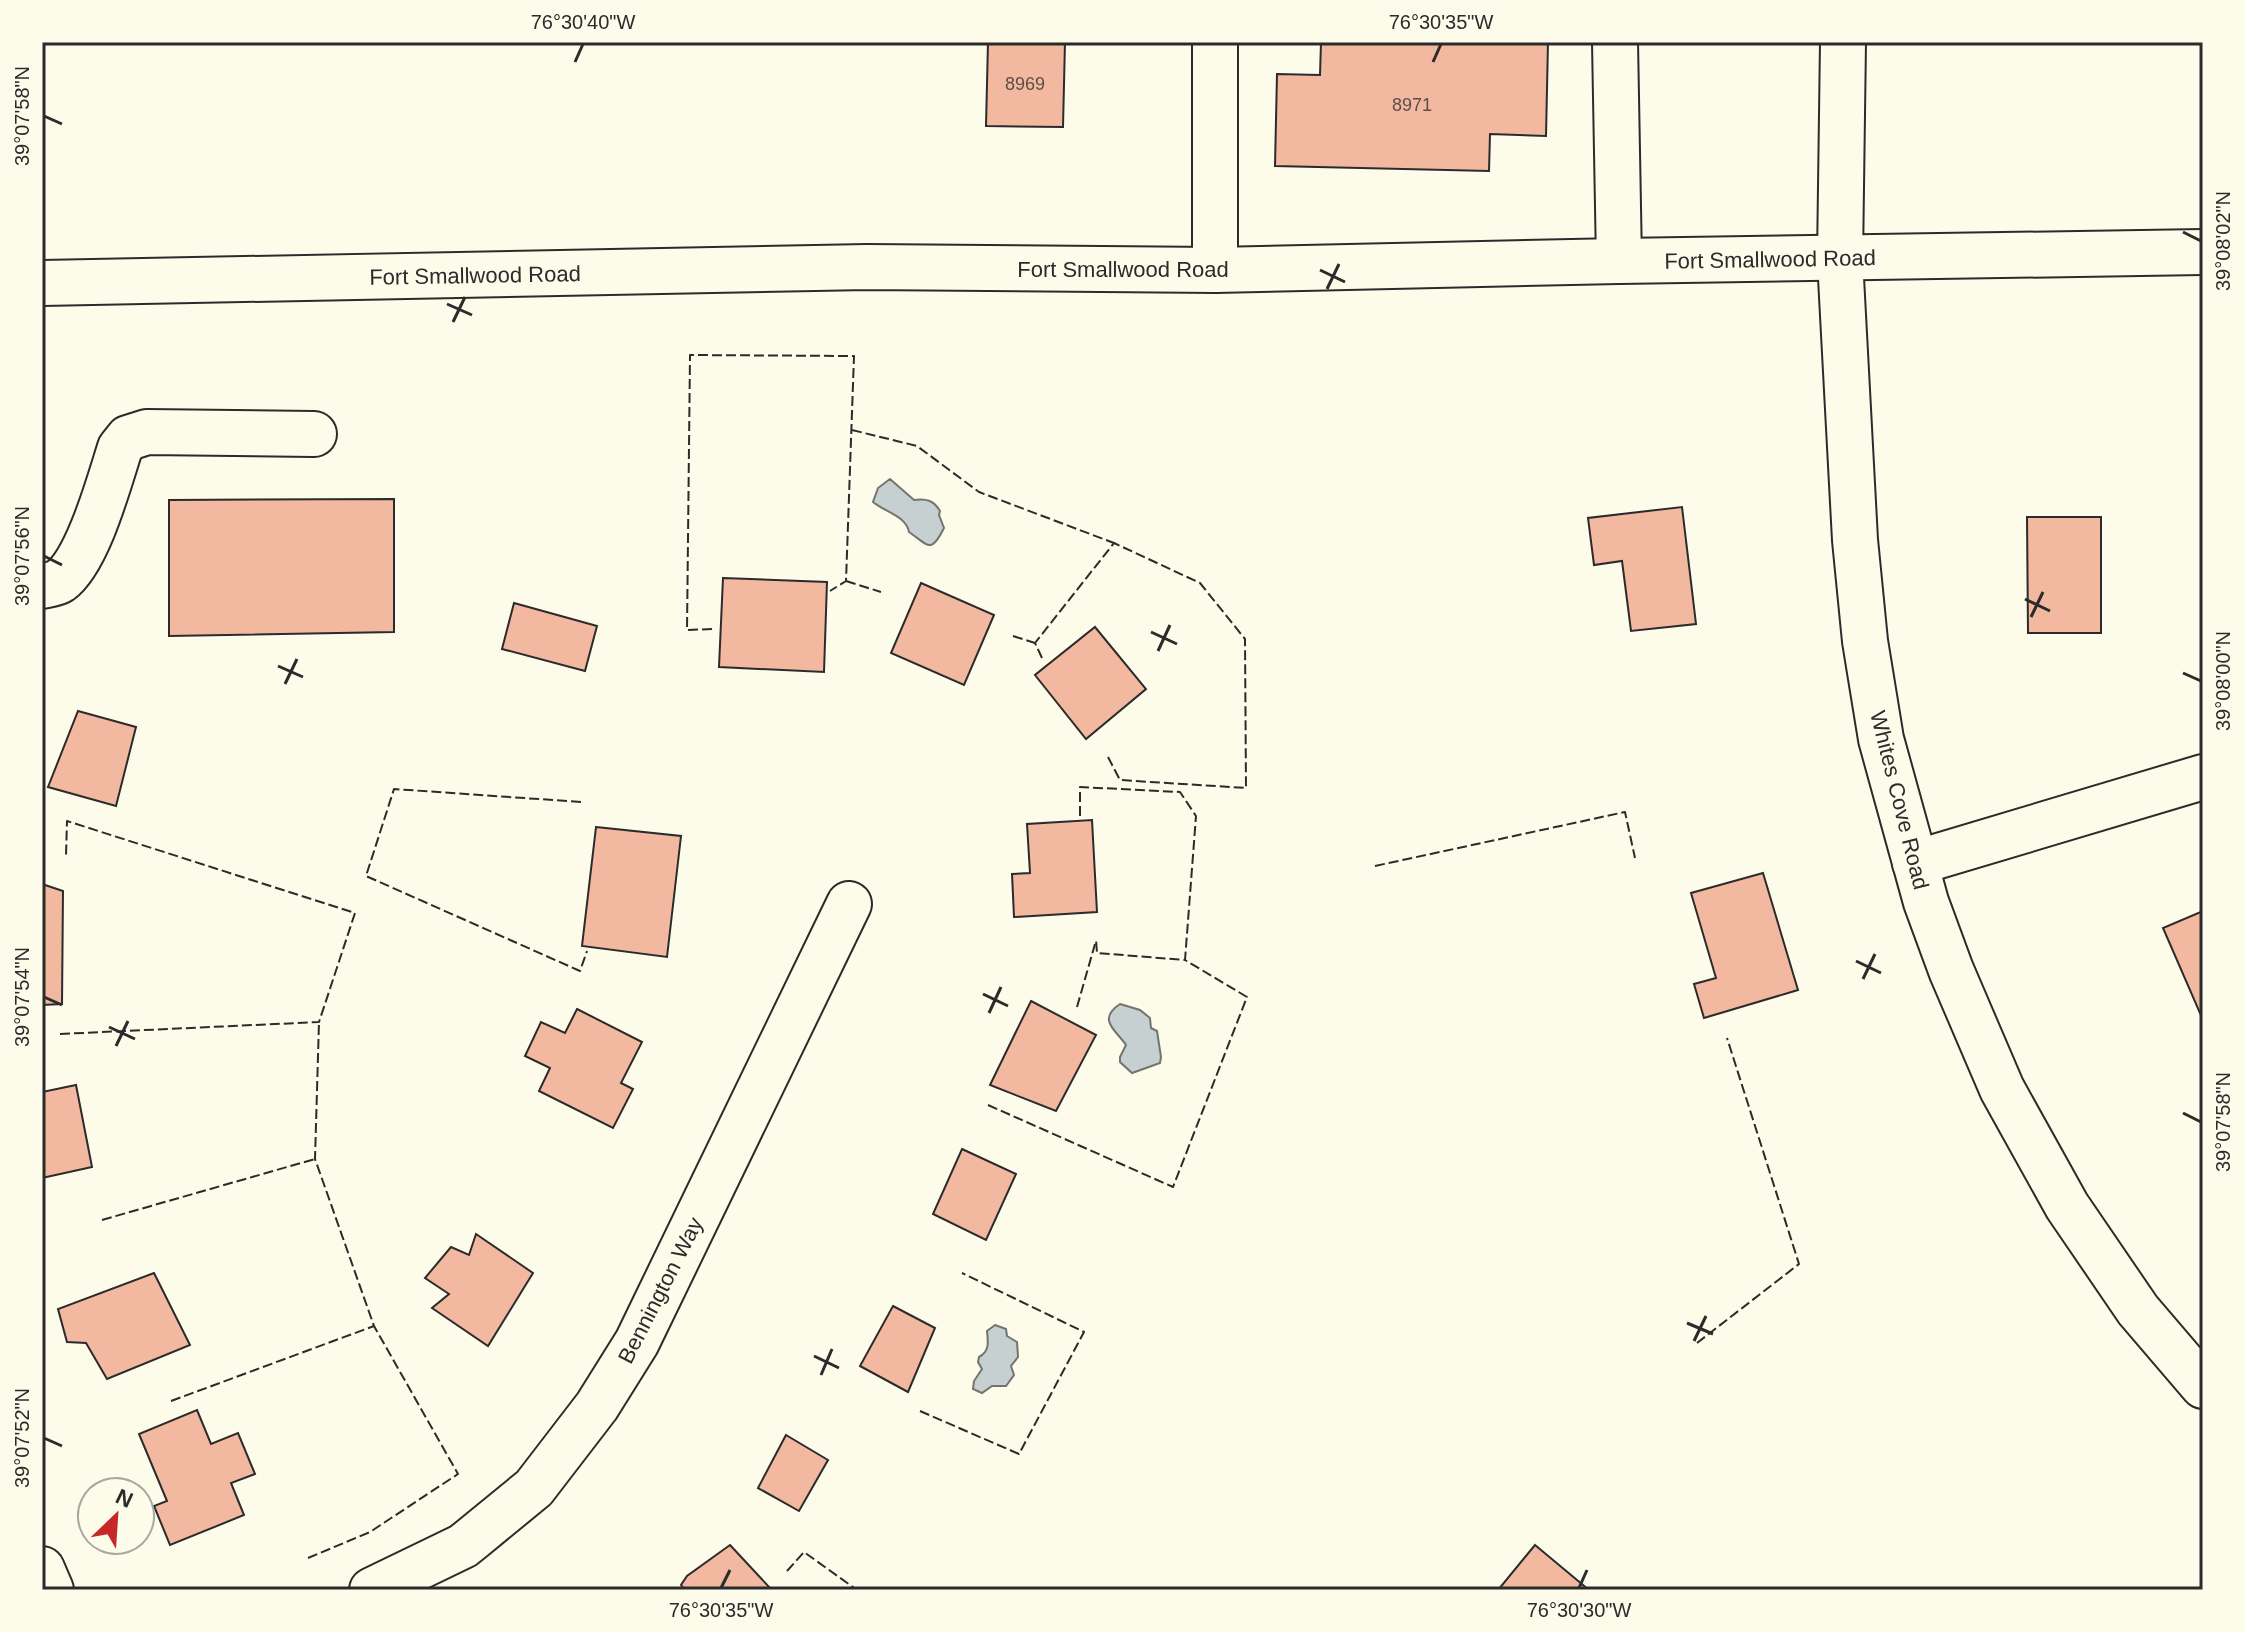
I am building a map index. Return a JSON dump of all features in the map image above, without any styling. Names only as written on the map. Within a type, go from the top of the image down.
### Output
[{"type":"street","points":[[1215,42],[1215,270]]},
{"type":"street","points":[[1615,42],[1619,261]]},
{"type":"street","name":"Whites Cove Road","points":[[1843,42],[1840,259],[1855,540],[1865,641],[1881,739],[1926,902],[1951,970],[2002,1089],[2067,1206],[2138,1310],[2203,1386]]},
{"type":"street","name":"Fort Smallwood Road","points":[[42,283],[867,267],[1215,270],[2203,252]]},
{"type":"street","points":[[42,586],[59,582],[78,560],[92,531],[120,448],[128,438],[147,432],[314,434]]},
{"type":"street","points":[[1915,863],[2203,777]]},
{"type":"street","name":"Bennington Way","points":[[372,1590],[463,1546],[534,1488],[597,1406],[637,1342],[849,904]]},
{"type":"street","points":[[42,1569],[51,1590]]},
{"type":"shaded area","points":[[890,479],[914,500],[930,501],[940,511],[944,528],[936,542],[929,545],[921,541],[909,532],[904,522],[873,502],[878,488]]},
{"type":"shaded area","points":[[1120,1004],[1140,1010],[1150,1018],[1151,1028],[1157,1031],[1160,1063],[1132,1073],[1120,1062],[1126,1045],[1109,1020]]},
{"type":"shaded area","points":[[995,1325],[1006,1329],[1007,1336],[1017,1342],[1018,1357],[1011,1366],[1014,1375],[1006,1386],[992,1386],[982,1393],[973,1389],[974,1381],[982,1369],[978,1362],[987,1349],[987,1331]]},
{"type":"building","points":[[988,42],[1065,42],[1063,127],[986,126]]},
{"type":"building","points":[[1321,42],[1548,42],[1546,136],[1490,134],[1489,171],[1275,166],[1277,74],[1320,75]]},
{"type":"building","points":[[394,499],[394,632],[169,636],[169,500]]},
{"type":"building","points":[[1682,507],[1696,624],[1631,631],[1622,561],[1594,565],[1588,518]]},
{"type":"building","points":[[2027,517],[2101,517],[2101,633],[2028,633]]},
{"type":"building","points":[[723,578],[827,582],[824,672],[719,667]]},
{"type":"building","points":[[921,583],[994,615],[964,685],[891,653]]},
{"type":"building","points":[[514,603],[597,626],[585,671],[502,649]]},
{"type":"building","points":[[1095,627],[1146,689],[1086,739],[1035,675]]},
{"type":"building","points":[[78,711],[136,727],[116,806],[48,787]]},
{"type":"building","points":[[1092,820],[1097,912],[1014,917],[1012,874],[1030,873],[1027,824]]},
{"type":"building","points":[[596,827],[681,836],[667,957],[582,946]]},
{"type":"building","points":[[1763,873],[1798,990],[1704,1018],[1694,984],[1716,978],[1691,893]]},
{"type":"building","points":[[42,884],[63,891],[62,1004],[42,1005]]},
{"type":"building","points":[[2203,911],[2203,1020],[2163,928]]},
{"type":"building","points":[[1031,1001],[1096,1035],[1056,1111],[990,1085]]},
{"type":"building","points":[[577,1009],[642,1042],[621,1083],[633,1089],[613,1128],[539,1091],[550,1068],[525,1056],[541,1022],[565,1033]]},
{"type":"building","points":[[76,1085],[92,1167],[42,1178],[42,1092]]},
{"type":"building","points":[[962,1149],[1016,1174],[986,1240],[933,1214]]},
{"type":"building","points":[[476,1234],[533,1273],[488,1346],[432,1308],[449,1294],[425,1278],[451,1247],[469,1255]]},
{"type":"building","points":[[154,1273],[190,1345],[107,1379],[86,1343],[67,1342],[58,1309]]},
{"type":"building","points":[[893,1306],[935,1328],[908,1392],[860,1366]]},
{"type":"building","points":[[197,1410],[211,1444],[238,1433],[255,1474],[231,1483],[244,1515],[170,1545],[156,1511],[156,1505],[167,1501],[139,1434]]},
{"type":"building","points":[[786,1435],[828,1460],[799,1511],[758,1488]]},
{"type":"building","points":[[730,1545],[770,1588],[685,1590],[681,1585],[687,1576]]},
{"type":"building","points":[[1535,1545],[1589,1590],[1498,1590]]},
{"type":"fence","points":[[712,629],[687,630],[690,355],[854,356],[846,581],[830,591]]},
{"type":"fence","points":[[852,430],[917,446],[979,492],[1114,543]]},
{"type":"fence","points":[[1042,658],[1035,643],[1114,543],[1200,583],[1245,639],[1246,788],[1120,780],[1108,757]]},
{"type":"fence","points":[[846,581],[881,592]]},
{"type":"fence","points":[[1013,636],[1035,643]]},
{"type":"fence","points":[[1080,816],[1080,787],[1180,792],[1196,816],[1185,960],[1097,953],[1096,940]]},
{"type":"fence","points":[[581,802],[394,789],[366,876],[580,971],[587,951]]},
{"type":"fence","points":[[1375,866],[1625,812],[1635,858]]},
{"type":"fence","points":[[60,1034],[319,1022],[355,913],[67,821],[66,856]]},
{"type":"fence","points":[[1077,1007],[1095,944]]},
{"type":"fence","points":[[988,1105],[1173,1187],[1247,997],[1185,960]]},
{"type":"fence","points":[[308,1558],[370,1532],[458,1474],[374,1326],[315,1159],[319,1022]]},
{"type":"fence","points":[[1697,1343],[1799,1264],[1727,1038]]},
{"type":"fence","points":[[102,1220],[315,1159]]},
{"type":"fence","points":[[920,1411],[1019,1454],[1084,1332],[962,1273]]},
{"type":"fence","points":[[171,1401],[374,1326]]},
{"type":"fence","points":[[787,1571],[804,1552],[857,1590]]}]
